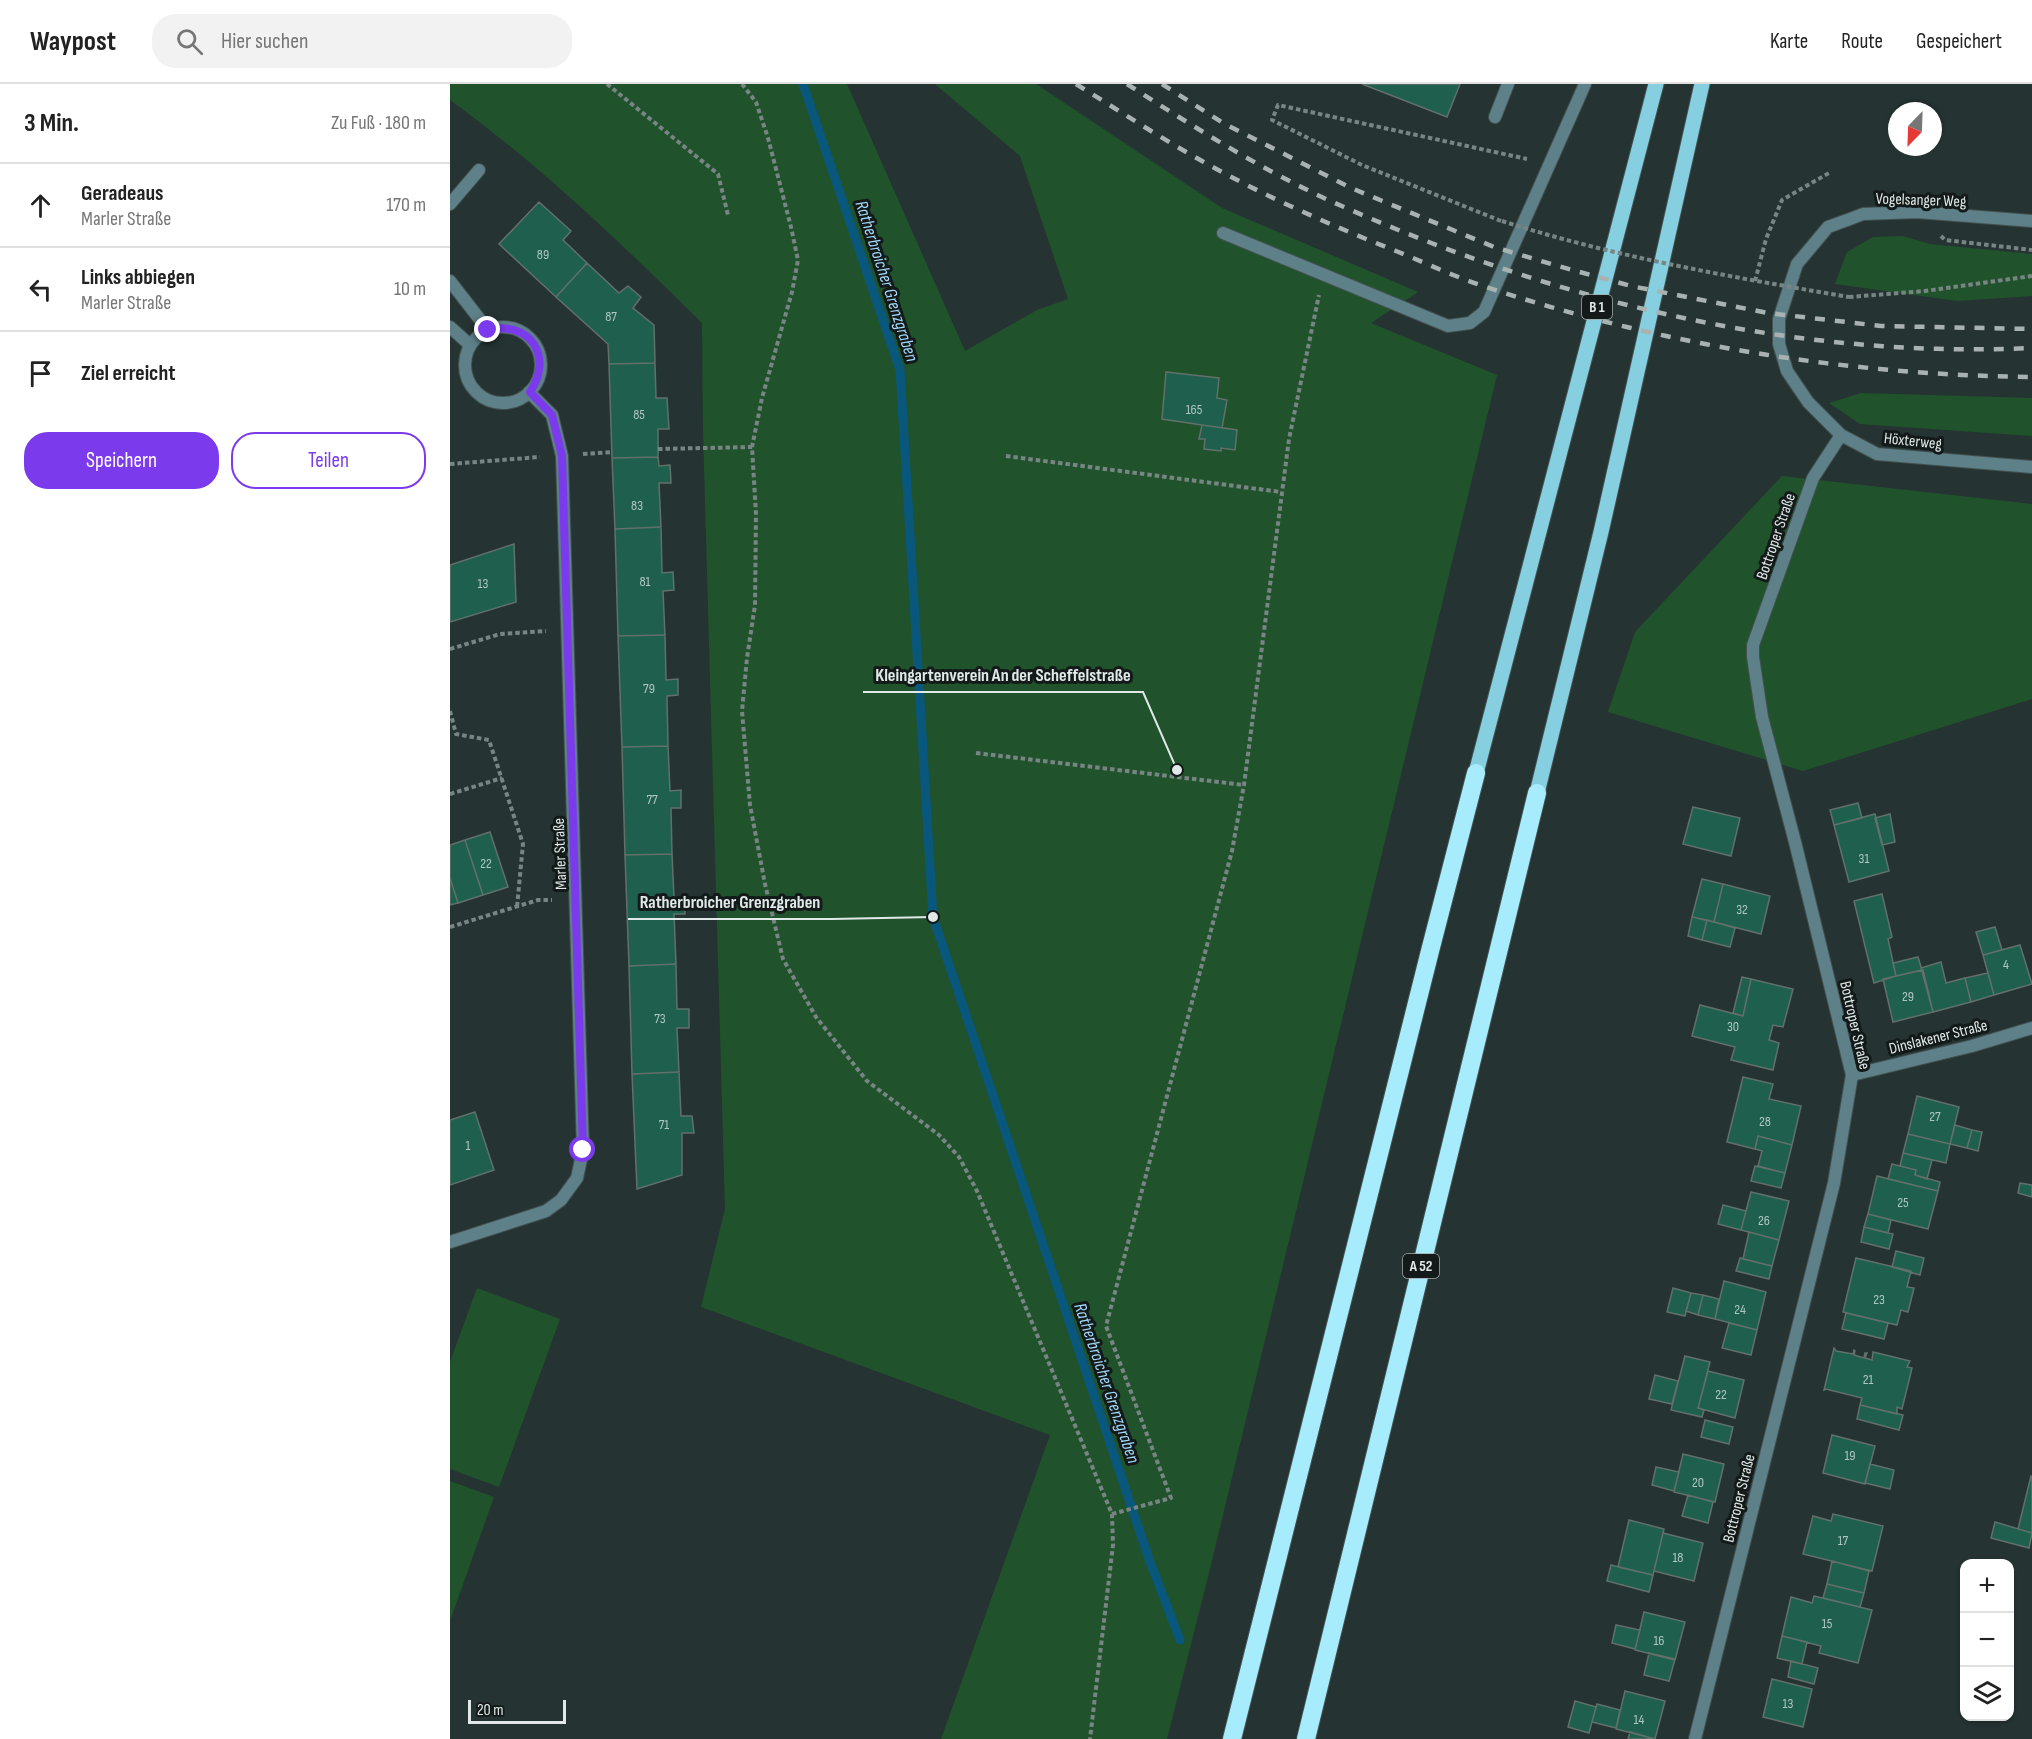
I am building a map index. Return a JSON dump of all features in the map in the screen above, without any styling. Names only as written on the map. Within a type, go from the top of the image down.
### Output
[{"type":"highway","points":[[1232,1739],[1476,773]]},
{"type":"highway","name":"A 52","points":[[1306,1739],[1537,793]]},
{"type":"main road","name":"B 1","points":[[1476,773],[1656,84]]},
{"type":"main road","points":[[1537,793],[1601,532],[1702,84]]},
{"type":"street","points":[[1495,117],[1508,84]]},
{"type":"street","points":[[1223,233],[1448,326],[1470,323],[1484,312],[1585,84]]},
{"type":"street","points":[[450,204],[479,171]]},
{"type":"street","name":"Vogelsanger Weg","points":[[1808,402],[1787,371],[1779,344],[1779,319],[1797,264],[1828,227],[1863,214],[1874,213],[1917,212],[2032,221]]},
{"type":"street","points":[[450,281],[488,330]]},
{"type":"street","points":[[450,327],[470,345]]},
{"type":"street","points":[[510,328],[524,334],[535,345],[539,356],[540,368],[537,381],[530,392],[507,403],[485,399],[473,389],[466,376],[466,356],[470,345],[488,330],[510,328]]},
{"type":"street","name":"Marler Straße","points":[[450,1242],[546,1211],[561,1200],[577,1178],[583,1150],[562,456],[552,415],[530,392]]},
{"type":"street","name":"Höxterweg","points":[[1808,402],[1841,435],[1877,454],[2032,466]]},
{"type":"street","name":"Bottroper Straße","points":[[1695,1739],[1834,1183],[1852,1075],[1762,717],[1753,657],[1754,645],[1809,489],[1827,455],[1841,435]]},
{"type":"street","name":"Dinslakener Straße","points":[[1852,1075],[1972,1046],[2032,1028]]},
{"type":"path","points":[[607,84],[718,174],[728,215]]},
{"type":"path","points":[[742,84],[756,102],[768,138],[798,260],[792,292],[762,398],[752,447],[756,514],[755,604],[742,711],[750,805],[765,884],[783,959],[816,1017],[867,1081],[939,1135],[959,1157],[977,1191],[1112,1514],[1113,1545],[1090,1739]]},
{"type":"path","points":[[1554,155],[1526,159],[1278,105],[1272,120],[1362,165],[1502,221],[1563,240],[1755,281],[1848,297],[1925,291],[2032,276]]},
{"type":"path","points":[[1755,281],[1766,239],[1782,200],[1829,173]]},
{"type":"path","points":[[1112,1514],[1171,1498],[1106,1326],[1232,851],[1244,785],[1291,428],[1317,297],[1328,275]]},
{"type":"path","points":[[658,449],[752,447]]},
{"type":"path","points":[[450,464],[612,452]]},
{"type":"path","points":[[1006,456],[1281,492]]},
{"type":"path","points":[[450,649],[500,634],[568,629]]},
{"type":"path","points":[[450,711],[456,734],[489,740],[523,844],[518,907]]},
{"type":"path","points":[[976,753],[1244,785]]},
{"type":"path","points":[[450,794],[502,778]]},
{"type":"path","points":[[450,927],[538,900],[577,900]]},
{"type":"green space","points":[[450,84],[847,84],[965,351],[1037,310],[1068,299],[1020,156],[935,84],[1036,84],[1222,208],[1418,292],[1371,323],[1497,375],[1167,1739],[941,1739],[1050,1435],[701,1307],[725,1209],[703,432],[702,323],[549,179],[450,100]]},
{"type":"green space","points":[[1903,236],[1930,244],[2032,254],[2032,296],[1957,301],[1835,284],[1847,252],[1873,237]]},
{"type":"green space","points":[[1861,393],[2032,398],[2032,436],[1860,424],[1829,403]]},
{"type":"green space","points":[[1782,476],[2032,504],[2032,699],[1803,771],[1608,712],[1635,632]]},
{"type":"green space","points":[[477,1288],[560,1319],[499,1487],[450,1469],[450,1362]]},
{"type":"green space","points":[[450,1481],[494,1497],[450,1621]]},
{"type":"building","points":[[1362,84],[1460,84],[1447,117]]},
{"type":"building","points":[[539,202],[571,231],[563,240],[587,263],[556,297],[499,244]]},
{"type":"building","points":[[587,263],[619,293],[628,286],[641,297],[633,308],[654,325],[655,363],[609,364],[608,344],[556,297]]},
{"type":"building","points":[[655,363],[656,398],[667,398],[669,429],[658,429],[658,457],[612,458],[609,364]]},
{"type":"building","points":[[1166,372],[1219,378],[1217,398],[1227,400],[1222,428],[1162,419]]},
{"type":"building","points":[[1202,425],[1237,430],[1235,450],[1204,449],[1205,439],[1199,439]]},
{"type":"building","points":[[658,457],[659,466],[670,465],[671,483],[659,483],[661,527],[615,529],[612,458]]},
{"type":"building","points":[[661,527],[662,573],[673,572],[674,590],[663,591],[665,635],[618,636],[615,529]]},
{"type":"building","points":[[514,544],[516,602],[450,622],[450,565]]},
{"type":"building","points":[[665,635],[666,680],[678,679],[678,695],[667,696],[668,746],[622,747],[618,636]]},
{"type":"building","points":[[668,746],[670,791],[681,790],[681,808],[671,808],[672,854],[625,855],[622,747]]},
{"type":"building","points":[[1858,803],[1862,818],[1834,825],[1830,810]]},
{"type":"building","points":[[1693,807],[1740,818],[1731,856],[1683,844]]},
{"type":"building","points":[[1875,814],[1889,871],[1849,882],[1834,825]]},
{"type":"building","points":[[1890,814],[1895,842],[1882,845],[1875,818]]},
{"type":"building","points":[[490,832],[508,887],[483,895],[465,840]]},
{"type":"building","points":[[465,840],[483,895],[458,903],[450,878],[450,845]]},
{"type":"building","points":[[672,854],[674,898],[685,898],[685,914],[674,914],[676,964],[629,966],[625,855]]},
{"type":"building","points":[[450,878],[458,903],[450,905]]},
{"type":"building","points":[[1702,879],[1723,884],[1714,922],[1692,917]]},
{"type":"building","points":[[1723,884],[1770,896],[1761,934],[1714,922]]},
{"type":"building","points":[[1882,894],[1892,937],[1888,939],[1896,976],[1874,983],[1854,901]]},
{"type":"building","points":[[1692,917],[1707,920],[1702,940],[1688,936]]},
{"type":"building","points":[[1707,920],[1735,928],[1730,947],[1702,940]]},
{"type":"building","points":[[1995,927],[2002,950],[1983,955],[1976,932]]},
{"type":"building","points":[[2020,945],[2032,984],[1994,995],[1983,955]]},
{"type":"building","points":[[1918,957],[1922,970],[1896,976],[1893,963]]},
{"type":"building","points":[[1941,962],[1946,983],[1965,978],[1971,1002],[1933,1012],[1921,968]]},
{"type":"building","points":[[676,964],[677,1009],[689,1009],[689,1028],[677,1028],[679,1072],[632,1074],[629,966]]},
{"type":"building","points":[[1923,970],[1933,1012],[1893,1022],[1883,979]]},
{"type":"building","points":[[1988,973],[1994,995],[1971,1002],[1965,978]]},
{"type":"building","points":[[1742,977],[1751,979],[1743,1016],[1733,1013]]},
{"type":"building","points":[[1751,979],[1793,989],[1783,1027],[1773,1025],[1769,1040],[1779,1043],[1773,1070],[1731,1060],[1735,1047],[1692,1036],[1700,1005],[1743,1016]]},
{"type":"building","points":[[679,1072],[681,1116],[692,1116],[694,1133],[682,1133],[682,1175],[637,1189],[632,1074]]},
{"type":"building","points":[[1743,1077],[1773,1084],[1769,1099],[1801,1106],[1792,1145],[1758,1136],[1755,1149],[1727,1142]]},
{"type":"building","points":[[1917,1096],[1959,1107],[1950,1144],[1908,1134]]},
{"type":"building","points":[[475,1112],[494,1170],[450,1185],[450,1120]]},
{"type":"building","points":[[1955,1125],[1972,1130],[1967,1148],[1950,1144]]},
{"type":"building","points":[[1972,1130],[1982,1132],[1978,1151],[1967,1148]]},
{"type":"building","points":[[1908,1134],[1950,1144],[1946,1163],[1903,1153]]},
{"type":"building","points":[[1758,1136],[1792,1145],[1785,1173],[1758,1166],[1762,1151],[1755,1149]]},
{"type":"building","points":[[1903,1153],[1932,1160],[1927,1179],[1915,1175],[1916,1170],[1900,1166]]},
{"type":"building","points":[[1892,1164],[1916,1170],[1915,1175],[1940,1182],[1938,1191],[1888,1179]]},
{"type":"building","points":[[1755,1166],[1785,1173],[1781,1188],[1751,1181]]},
{"type":"building","points":[[1877,1176],[1938,1191],[1928,1229],[1868,1214]]},
{"type":"building","points":[[2020,1183],[2032,1185],[2032,1197],[2018,1193]]},
{"type":"building","points":[[1751,1192],[1789,1201],[1779,1240],[1741,1230]]},
{"type":"building","points":[[1723,1205],[1746,1211],[1741,1230],[1718,1224]]},
{"type":"building","points":[[1868,1214],[1891,1220],[1888,1233],[1864,1227]]},
{"type":"building","points":[[1864,1227],[1893,1234],[1889,1249],[1861,1242]]},
{"type":"building","points":[[1749,1232],[1779,1240],[1772,1266],[1743,1259]]},
{"type":"building","points":[[1896,1251],[1924,1258],[1920,1275],[1892,1267]]},
{"type":"building","points":[[1740,1258],[1772,1266],[1769,1279],[1736,1271]]},
{"type":"building","points":[[1856,1258],[1911,1271],[1907,1287],[1914,1288],[1908,1312],[1901,1310],[1897,1325],[1843,1312]]},
{"type":"building","points":[[1724,1281],[1766,1292],[1757,1330],[1715,1319]]},
{"type":"building","points":[[1673,1288],[1691,1293],[1685,1316],[1667,1312]]},
{"type":"building","points":[[1691,1293],[1703,1295],[1698,1315],[1686,1311]]},
{"type":"building","points":[[1703,1295],[1719,1299],[1715,1319],[1698,1315]]},
{"type":"building","points":[[1846,1313],[1888,1323],[1884,1339],[1842,1329]]},
{"type":"building","points":[[1729,1323],[1757,1330],[1751,1355],[1722,1348]]},
{"type":"building","points":[[1834,1348],[1836,1351],[1853,1354],[1854,1350],[1854,1355],[1864,1358],[1867,1353],[1865,1358],[1872,1360],[1873,1352],[1910,1361],[1907,1367],[1912,1368],[1902,1409],[1897,1407],[1897,1414],[1860,1405],[1862,1398],[1824,1390]]},
{"type":"building","points":[[1685,1356],[1710,1362],[1698,1408],[1704,1410],[1702,1417],[1671,1410]]},
{"type":"building","points":[[1708,1371],[1744,1380],[1735,1418],[1698,1408]]},
{"type":"building","points":[[1655,1375],[1678,1381],[1672,1404],[1649,1399]]},
{"type":"building","points":[[1860,1405],[1903,1415],[1899,1430],[1857,1419]]},
{"type":"building","points":[[1705,1420],[1733,1427],[1729,1444],[1701,1437]]},
{"type":"building","points":[[1832,1435],[1875,1446],[1865,1484],[1823,1473]]},
{"type":"building","points":[[1683,1454],[1724,1464],[1715,1502],[1674,1492]]},
{"type":"building","points":[[1870,1464],[1894,1470],[1890,1489],[1865,1483]]},
{"type":"building","points":[[1656,1467],[1679,1472],[1674,1491],[1652,1485]]},
{"type":"building","points":[[2032,1477],[2032,1533],[2018,1529]]},
{"type":"building","points":[[1688,1495],[1713,1502],[1708,1523],[1682,1516]]},
{"type":"building","points":[[1833,1514],[1883,1526],[1872,1571],[1803,1554],[1813,1516],[1831,1521]]},
{"type":"building","points":[[1629,1520],[1664,1529],[1653,1575],[1618,1567]]},
{"type":"building","points":[[1995,1522],[2032,1533],[2029,1548],[1991,1538]]},
{"type":"building","points":[[1663,1533],[1703,1543],[1694,1581],[1654,1571]]},
{"type":"building","points":[[1832,1561],[1869,1571],[1864,1593],[1827,1584]]},
{"type":"building","points":[[1611,1565],[1653,1575],[1649,1592],[1607,1581]]},
{"type":"building","points":[[1827,1584],[1864,1593],[1860,1607],[1823,1598]]},
{"type":"building","points":[[1814,1596],[1872,1610],[1858,1663],[1819,1653],[1821,1646],[1782,1636],[1791,1597],[1812,1603]]},
{"type":"building","points":[[1644,1612],[1685,1622],[1675,1660],[1635,1650]]},
{"type":"building","points":[[1616,1625],[1640,1630],[1635,1649],[1612,1643]]},
{"type":"building","points":[[1782,1636],[1807,1642],[1802,1664],[1777,1658]]},
{"type":"building","points":[[1649,1653],[1675,1659],[1669,1681],[1644,1675]]},
{"type":"building","points":[[1791,1661],[1818,1668],[1814,1684],[1788,1677]]},
{"type":"building","points":[[1772,1679],[1812,1689],[1803,1727],[1763,1717]]},
{"type":"building","points":[[1625,1691],[1665,1701],[1655,1739],[1616,1729]]},
{"type":"building","points":[[1575,1701],[1596,1707],[1589,1733],[1568,1727]]},
{"type":"building","points":[[1597,1704],[1620,1710],[1616,1728],[1592,1722]]},
{"type":"building","points":[[1630,1732],[1655,1739],[1628,1739]]},
{"type":"waterway","name":"Ratherbroicher Grenzgraben","points":[[803,84],[900,370],[933,917],[1149,1559],[1180,1640]]},
{"type":"railway","points":[[1076,84],[1186,152],[1273,198],[1347,231],[1486,287],[1620,325],[1756,353],[1893,370],[2032,377]]},
{"type":"railway","points":[[1127,84],[1260,165],[1344,207],[1426,241],[1509,271],[1594,296],[1680,317],[1767,333],[1855,344],[1943,349],[2032,348]]},
{"type":"railway","points":[[1162,84],[1223,123],[1351,188],[1494,247],[1558,266],[1631,286],[1768,313],[1881,326],[2032,329]]},
{"type":"place","name":"Kleingartenverein An der Scheffelstraße","points":[[1177,770]]},
{"type":"place","name":"Ratherbroicher Grenzgraben","points":[[933,917]]},
{"type":"route","points":[[488,330],[510,328],[524,334],[535,345],[540,368],[537,381],[530,392],[552,415],[562,456],[583,1150]]}]
